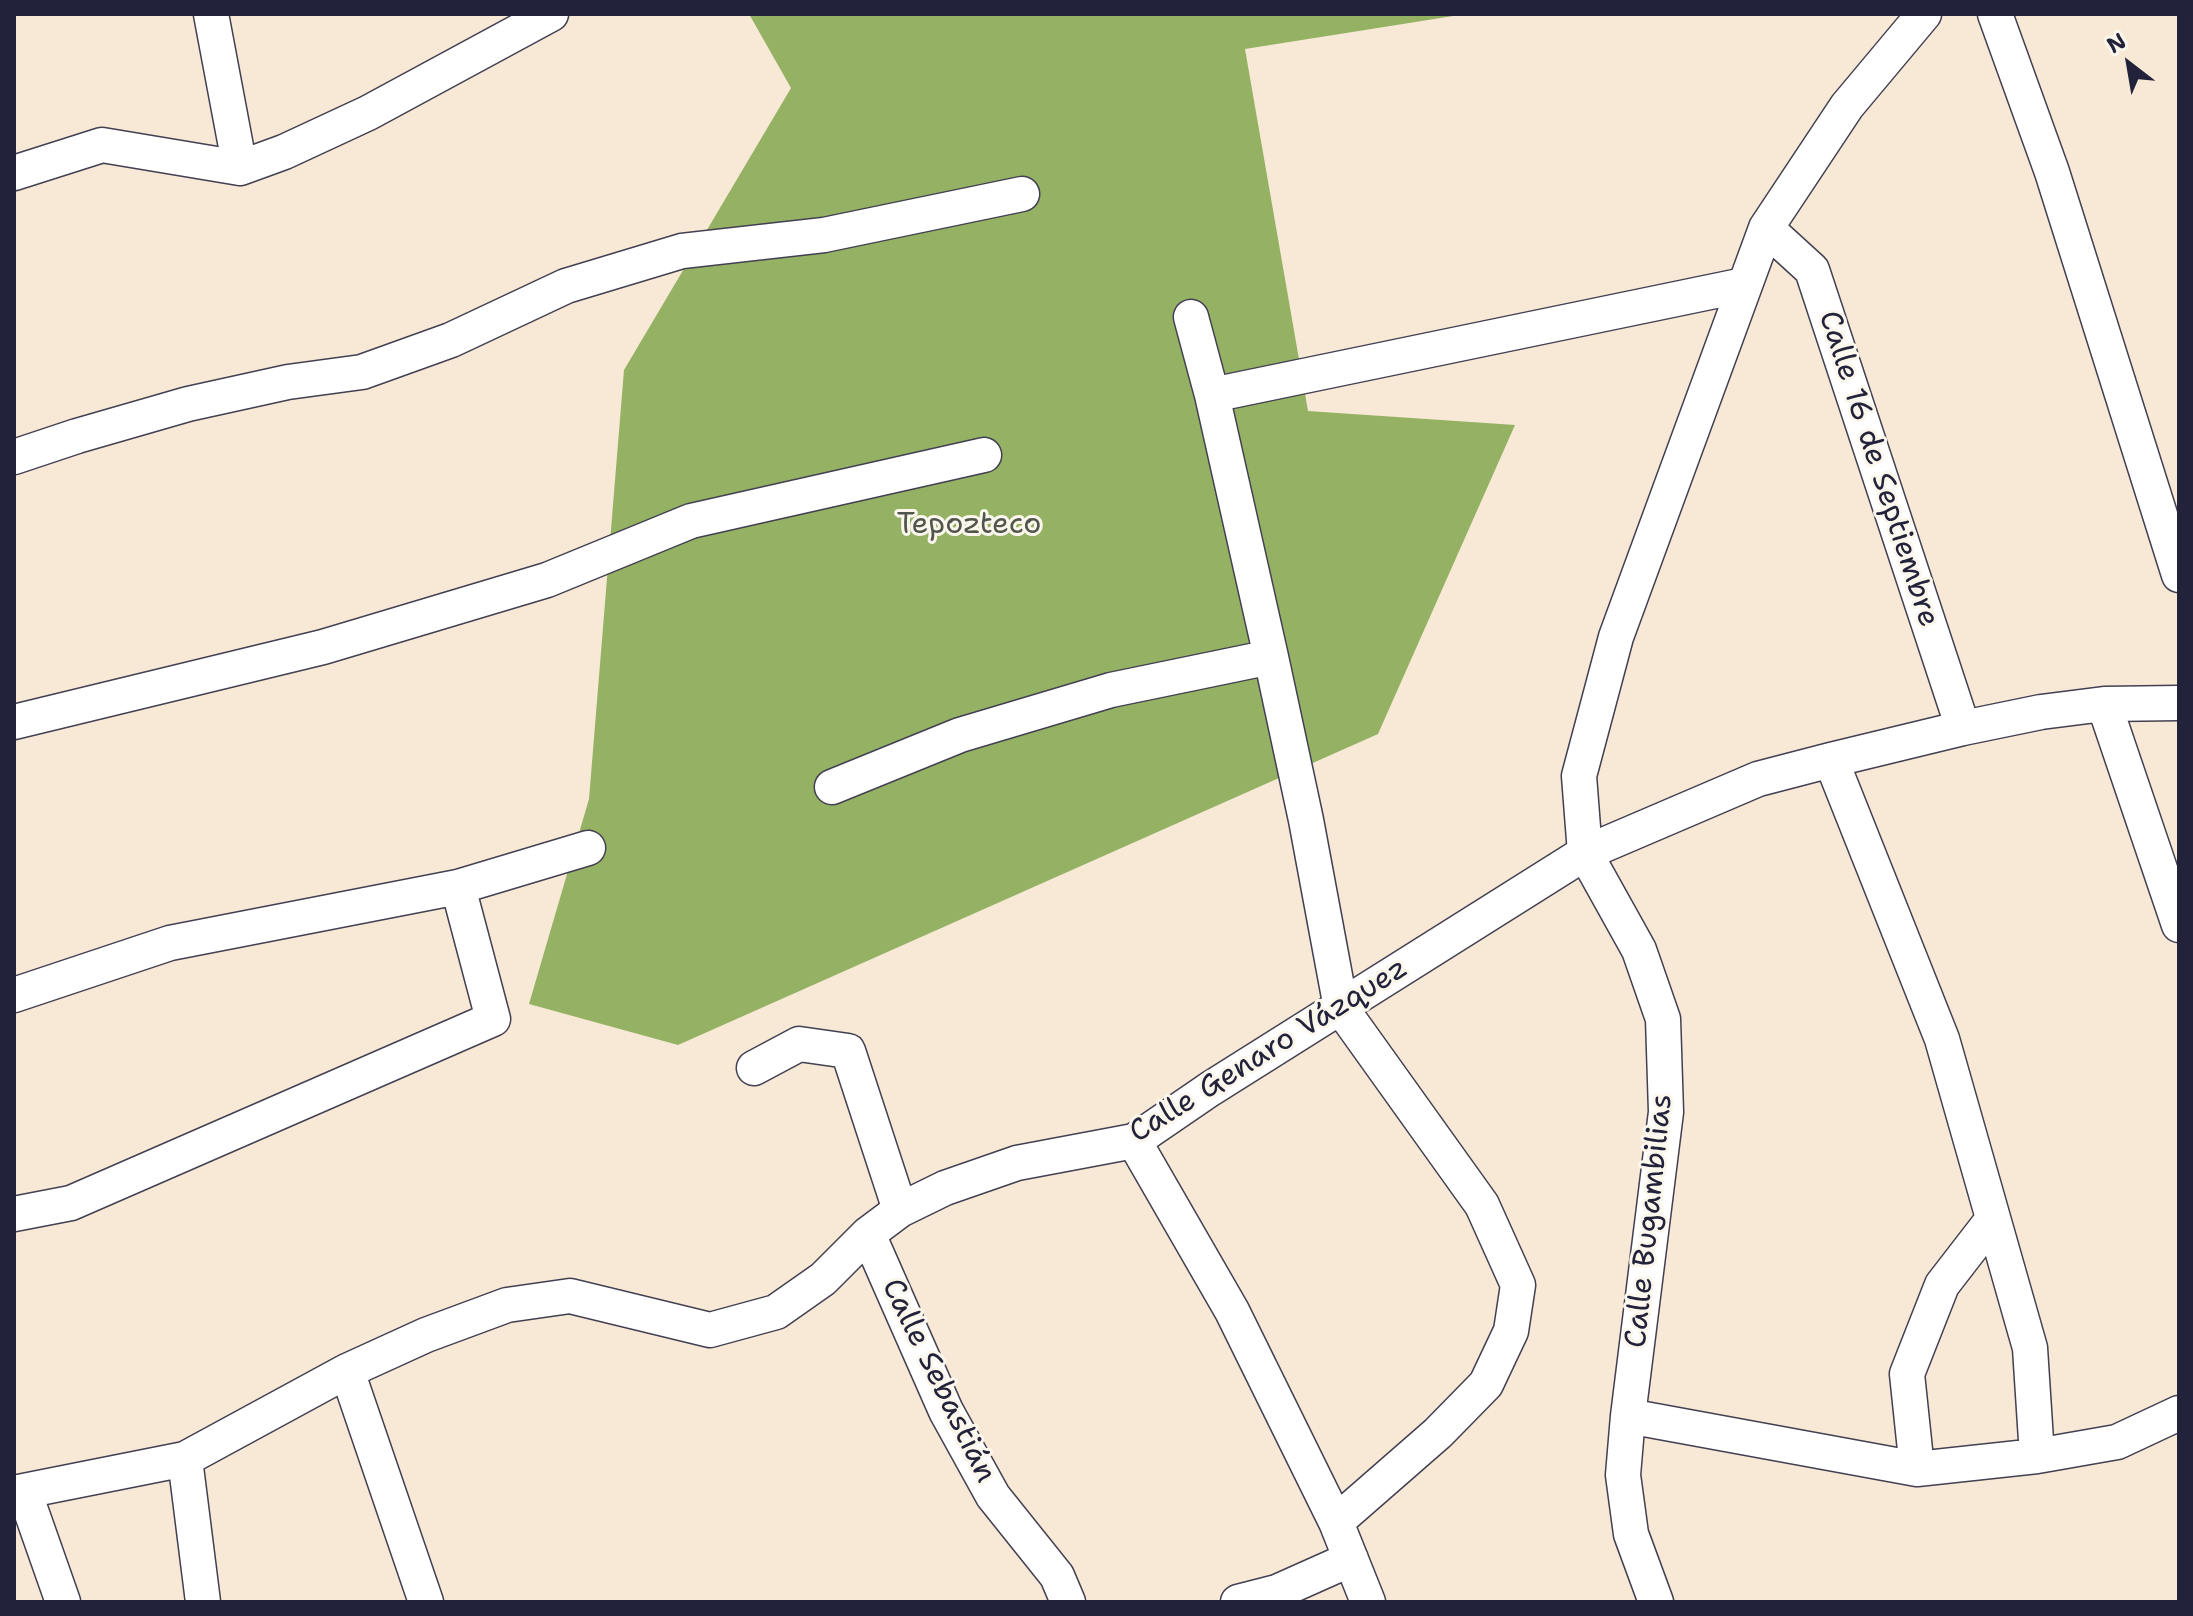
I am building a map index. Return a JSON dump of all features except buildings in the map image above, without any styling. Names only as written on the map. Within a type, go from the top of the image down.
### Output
[{"type":"street","points":[[211,14],[240,168]]},
{"type":"street","points":[[14,173],[102,145],[240,168],[284,152],[368,113],[551,14]]},
{"type":"street","points":[[1585,853],[1579,776],[1616,637],[1766,228],[1847,106],[1924,14]]},
{"type":"street","points":[[1995,14],[2052,172],[2179,575]]},
{"type":"street","points":[[14,457],[188,404],[288,382],[362,372],[451,340],[566,286],[682,251],[824,235],[1022,194]]},
{"type":"street","name":"Calle 16 de Septiembre","points":[[1766,228],[1812,270],[1963,728]]},
{"type":"street","points":[[1212,395],[1744,285]]},
{"type":"street","points":[[1191,317],[1212,395],[1271,657],[1306,820],[1341,1008],[1482,1205],[1518,1285],[1511,1331],[1486,1384],[1438,1433],[1336,1522]]},
{"type":"street","points":[[14,722],[353,638],[547,580],[691,521],[984,455]]},
{"type":"street","points":[[832,787],[960,735],[1096,695],[1271,657]]},
{"type":"street","name":"Calle Genaro Vázquez","points":[[19,1492],[185,1459],[347,1371],[426,1335],[507,1305],[570,1296],[710,1330],[776,1312],[823,1279],[868,1234],[900,1210],[945,1188],[1017,1163],[1134,1141],[1210,1089],[1585,853],[1758,779],[1831,760],[2041,712],[2104,704],[2179,703]]},
{"type":"street","points":[[2104,704],[2179,925]]},
{"type":"street","points":[[1831,760],[1942,1039],[2030,1348],[2037,1456]]},
{"type":"street","points":[[14,995],[170,943],[458,887],[588,848]]},
{"type":"street","name":"Calle Bugambilias","points":[[1585,853],[1639,950],[1663,1019],[1666,1112],[1623,1475],[1631,1534],[1656,1602]]},
{"type":"street","points":[[14,1214],[71,1203],[493,1019],[458,887]]},
{"type":"street","points":[[754,1068],[799,1044],[848,1051],[900,1210]]},
{"type":"street","points":[[1134,1141],[1232,1311],[1336,1522],[1368,1602]]},
{"type":"street","points":[[1917,1469],[1907,1374],[1942,1285],[1993,1219]]},
{"type":"street","name":"Calle Sebastián","points":[[868,1234],[946,1411],[993,1496],[1057,1576],[1068,1602]]},
{"type":"street","points":[[347,1371],[426,1602]]},
{"type":"street","points":[[1628,1416],[1917,1469],[2037,1456],[2117,1442],[2179,1413]]},
{"type":"street","points":[[185,1459],[203,1602]]},
{"type":"street","points":[[19,1492],[63,1602]]},
{"type":"street","points":[[1238,1602],[1277,1592],[1351,1559]]},
{"type":"green space","name":"Tepozteco","points":[[749,14],[1466,14],[1245,49],[1308,411],[1515,425],[1378,734],[678,1045],[529,1004],[589,799],[624,370],[791,88]]}]
